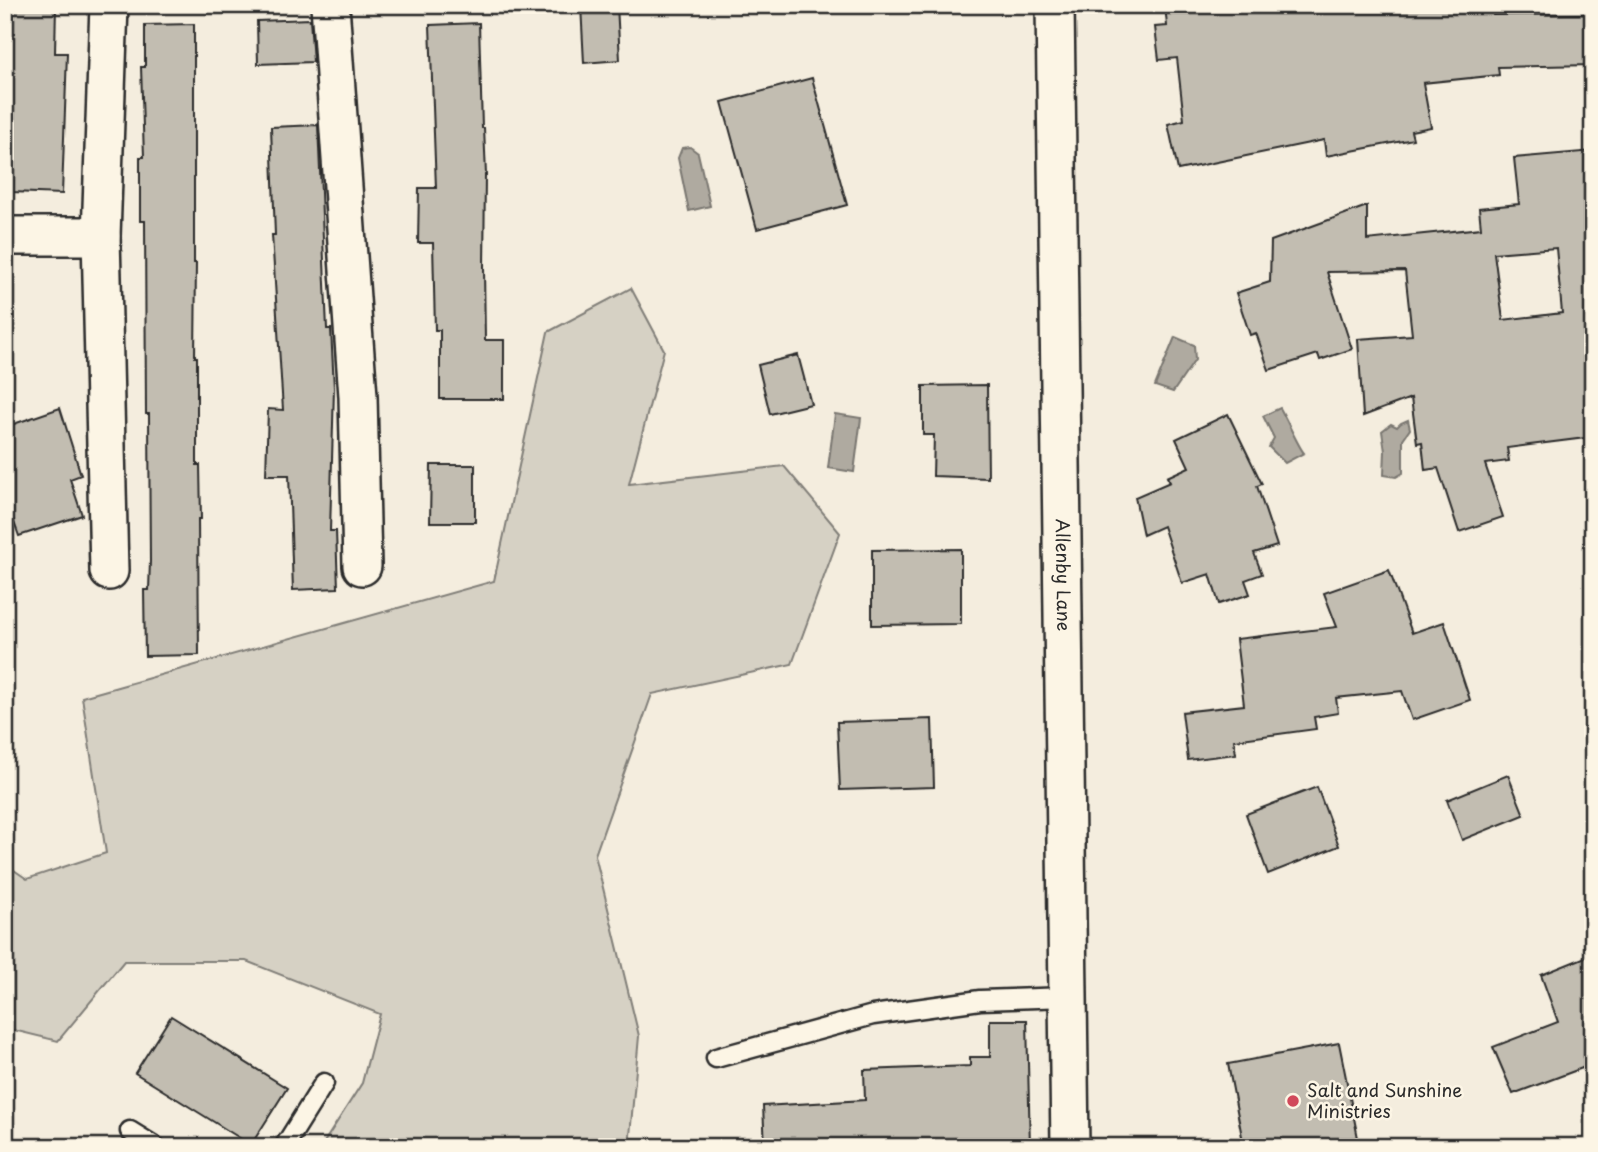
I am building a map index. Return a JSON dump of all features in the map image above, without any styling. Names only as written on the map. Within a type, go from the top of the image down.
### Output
[{"type":"street","points":[[109,5],[101,236],[109,571]]},
{"type":"street","points":[[330,5],[358,396],[362,566]]},
{"type":"street","name":"Allenby Lane","points":[[1055,5],[1070,1147]]},
{"type":"street","points":[[5,236],[101,236]]},
{"type":"lane","points":[[716,1058],[873,1015],[980,1000],[1068,997]]},
{"type":"lane","points":[[284,1147],[324,1083]]},
{"type":"lane","points":[[130,1131],[156,1147]]},
{"type":"shaded area","points":[[690,147],[698,153],[710,206],[689,211],[678,158],[682,148]]},
{"type":"shaded area","points":[[631,288],[664,350],[629,484],[784,466],[840,533],[792,664],[652,694],[595,855],[639,1036],[629,1147],[321,1147],[362,1083],[380,1014],[246,961],[124,961],[58,1041],[5,1028],[5,864],[27,879],[106,853],[82,697],[494,581],[548,332]]},
{"type":"shaded area","points":[[1175,337],[1194,345],[1195,360],[1173,392],[1155,386]]},
{"type":"shaded area","points":[[1280,408],[1304,453],[1285,463],[1269,447],[1274,438],[1263,416]]},
{"type":"shaded area","points":[[835,414],[861,418],[854,472],[828,468]]},
{"type":"shaded area","points":[[1408,420],[1410,429],[1403,439],[1403,473],[1396,477],[1384,475],[1382,431],[1391,424],[1397,427]]},
{"type":"building","points":[[5,5],[56,5],[55,53],[67,53],[62,194],[12,192],[13,181],[5,181]]},
{"type":"building","points":[[581,5],[617,5],[620,60],[584,63]]},
{"type":"building","points":[[1165,5],[1491,5],[1493,15],[1593,14],[1593,65],[1498,67],[1499,75],[1423,83],[1431,127],[1411,131],[1413,139],[1326,156],[1324,140],[1178,170],[1168,124],[1184,120],[1177,58],[1159,60],[1155,27],[1167,26]]},
{"type":"building","points":[[310,19],[313,62],[258,64],[257,21]]},
{"type":"building","points":[[479,23],[486,175],[485,340],[504,340],[504,399],[440,399],[440,330],[435,330],[433,243],[418,243],[419,188],[436,188],[430,25]]},
{"type":"building","points":[[194,24],[195,357],[201,519],[198,519],[199,655],[145,656],[144,590],[149,590],[150,561],[145,221],[140,221],[140,157],[144,157],[141,67],[145,67],[145,25]]},
{"type":"building","points":[[812,78],[847,205],[757,229],[722,102]]},
{"type":"building","points":[[318,125],[327,329],[331,329],[334,388],[330,531],[336,531],[338,588],[293,590],[289,475],[266,475],[268,409],[283,410],[272,235],[275,235],[271,127]]},
{"type":"building","points":[[1593,151],[1593,437],[1507,448],[1509,461],[1485,464],[1503,517],[1459,532],[1438,468],[1425,470],[1422,442],[1417,443],[1411,398],[1363,416],[1358,339],[1412,335],[1405,271],[1327,272],[1352,349],[1320,360],[1318,354],[1269,370],[1256,333],[1250,335],[1236,293],[1270,282],[1271,241],[1367,206],[1367,240],[1481,228],[1479,208],[1519,204],[1514,158]],"holes":[[[1556,248],[1562,313],[1503,320],[1494,253]]]},
{"type":"building","points":[[798,355],[811,404],[770,414],[758,365]]},
{"type":"building","points":[[987,385],[988,478],[933,476],[934,435],[923,435],[923,386]]},
{"type":"building","points":[[60,408],[81,475],[70,479],[82,515],[19,536],[5,497],[5,427]]},
{"type":"building","points":[[1228,414],[1262,484],[1257,486],[1277,546],[1254,553],[1262,574],[1245,580],[1250,594],[1219,604],[1210,574],[1182,583],[1163,526],[1143,535],[1135,497],[1170,482],[1167,477],[1189,467],[1176,439]]},
{"type":"building","points":[[431,465],[475,465],[475,522],[430,522]]},
{"type":"building","points":[[961,549],[961,624],[872,625],[872,550]]},
{"type":"building","points":[[1389,570],[1412,633],[1444,622],[1470,700],[1412,720],[1402,691],[1336,698],[1338,713],[1314,717],[1316,729],[1234,740],[1236,754],[1188,760],[1182,712],[1244,705],[1236,639],[1337,627],[1324,593]]},
{"type":"building","points":[[932,719],[934,787],[840,790],[837,722]]},
{"type":"building","points":[[1508,775],[1524,815],[1462,840],[1447,800]]},
{"type":"building","points":[[1317,787],[1339,846],[1268,874],[1246,814]]},
{"type":"building","points":[[1593,954],[1593,1064],[1513,1094],[1493,1047],[1558,1022],[1541,975]]},
{"type":"building","points":[[171,1016],[287,1088],[251,1145],[135,1073]]},
{"type":"building","points":[[990,1020],[1027,1020],[1030,1147],[765,1147],[763,1106],[865,1100],[864,1070],[970,1066],[970,1057],[990,1057]]},
{"type":"building","name":"Salt and Sunshine Ministries","points":[[1339,1043],[1358,1138],[1312,1147],[1244,1147],[1228,1064]]},
{"type":"place","name":"Salt and Sunshine Ministries","points":[[1293,1101]]}]
